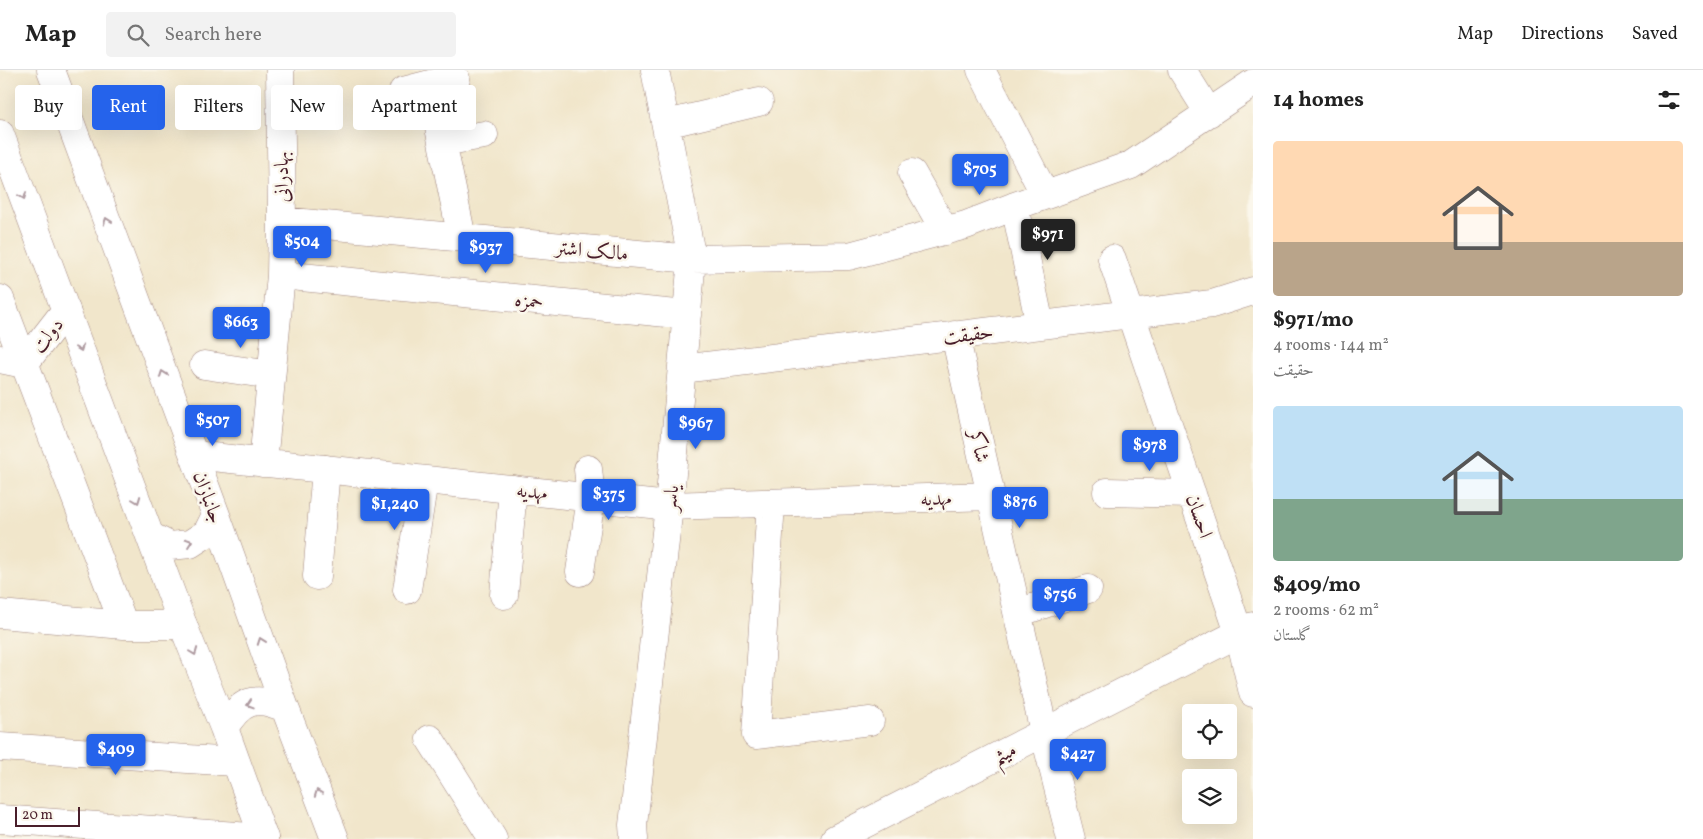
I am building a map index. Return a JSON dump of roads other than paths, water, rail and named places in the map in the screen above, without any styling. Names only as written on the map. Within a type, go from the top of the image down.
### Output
[{"type":"street","name":"جانبازان","points":[[50,70],[335,839]]},
{"type":"street","name":"بهادرانی","points":[[263,462],[281,275],[280,70]]},
{"type":"street","name":"یاسر","points":[[628,834],[669,506],[692,259],[655,70]]},
{"type":"street","points":[[980,70],[1045,195]]},
{"type":"street","points":[[1182,70],[1209,113]]},
{"type":"street","points":[[430,85],[443,82],[443,85]]},
{"type":"street","name":"مالک اشتر","points":[[282,221],[692,259],[850,256],[966,225],[1131,165],[1253,83]]},
{"type":"street","points":[[666,124],[759,102]]},
{"type":"street","points":[[442,130],[442,142],[462,238]]},
{"type":"street","points":[[0,134],[264,839],[0,819]]},
{"type":"street","points":[[442,142],[484,136]]},
{"type":"street","points":[[912,173],[945,231]]},
{"type":"street","points":[[1015,206],[1040,325]]},
{"type":"street","name":"احسان","points":[[1112,259],[1192,494],[1246,629],[1253,693]]},
{"type":"street","name":"حمزه","points":[[281,275],[687,316]]},
{"type":"street","name":"حقیقت","points":[[682,369],[1212,304],[1252,294]]},
{"type":"street","points":[[0,299],[12,362],[124,625]]},
{"type":"street","name":"دولت","points":[[12,362],[66,310]]},
{"type":"street","name":"شاکر","points":[[955,335],[1044,732],[1071,839]]},
{"type":"street","points":[[204,364],[271,376]]},
{"type":"street","name":"مهدیه","points":[[194,455],[669,506],[991,496]]},
{"type":"street","points":[[317,576],[326,469]]},
{"type":"street","points":[[580,572],[591,498],[588,469]]},
{"type":"street","points":[[407,590],[424,480]]},
{"type":"street","points":[[504,595],[512,489]]},
{"type":"street","points":[[1106,492],[1192,494]]},
{"type":"street","points":[[771,503],[756,735],[870,721]]},
{"type":"street","points":[[152,538],[170,546],[190,544],[206,533],[216,515]]},
{"type":"street","points":[[1018,613],[1088,589]]},
{"type":"street","points":[[0,614],[124,625],[184,625]]},
{"type":"street","name":"میثم","points":[[835,839],[1246,629]]},
{"type":"street","points":[[224,728],[234,712],[250,702],[268,701],[285,708]]},
{"type":"street","points":[[430,739],[493,839]]},
{"type":"street","points":[[0,747],[235,762]]}]
